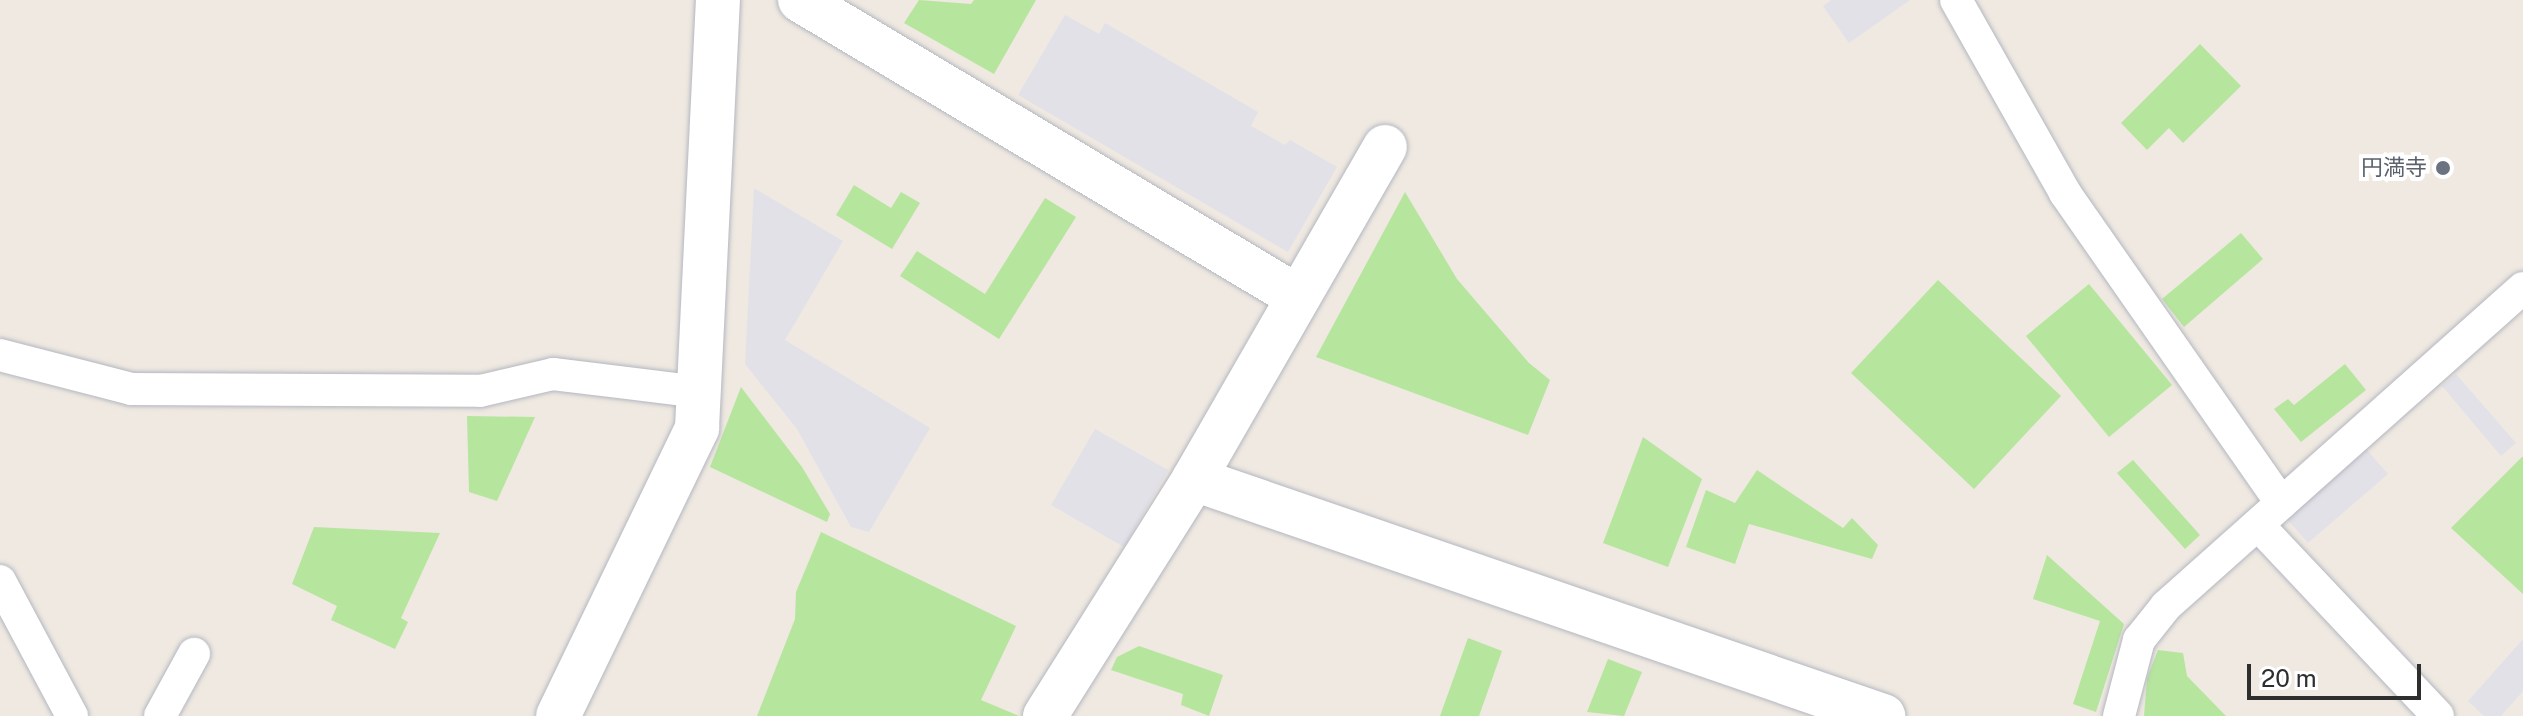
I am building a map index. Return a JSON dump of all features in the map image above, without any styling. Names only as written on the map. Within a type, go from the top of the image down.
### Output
[{"type":"street","points":[[558,716],[697,428],[718,0]]},
{"type":"street","points":[[800,0],[1298,297]]},
{"type":"street","points":[[1045,716],[1194,479],[1385,147]]},
{"type":"street","points":[[1194,479],[1883,716]]},
{"type":"lane","points":[[1956,0],[2065,193],[2281,503]]},
{"type":"lane","points":[[2119,716],[2139,640],[2166,606],[2523,288]]},
{"type":"lane","points":[[0,355],[131,389],[480,391],[553,374],[699,392]]},
{"type":"lane","points":[[2259,526],[2438,716]]},
{"type":"lane","points":[[0,581],[72,716]]},
{"type":"lane","points":[[160,716],[194,654]]},
{"type":"shaded area","points":[[1831,0],[1910,0],[1849,43],[1823,6]]},
{"type":"shaded area","points":[[1065,15],[1099,34],[1105,23],[1258,112],[1251,126],[1285,145],[1290,140],[1337,167],[1288,252],[1018,95]]},
{"type":"shaded area","points":[[754,188],[843,241],[785,340],[930,428],[869,532],[851,527],[797,429],[745,364]]},
{"type":"shaded area","points":[[2456,374],[2516,443],[2501,456],[2442,386]]},
{"type":"shaded area","points":[[1095,429],[1168,470],[1124,547],[1051,505]]},
{"type":"shaded area","points":[[2366,449],[2388,474],[2308,543],[2286,518]]},
{"type":"shaded area","points":[[2523,639],[2523,691],[2501,716],[2484,716],[2468,701]]},
{"type":"green space","points":[[919,0],[971,4],[974,0],[1036,0],[994,74],[904,23]]},
{"type":"green space","points":[[2200,44],[2241,86],[2183,143],[2169,128],[2147,150],[2121,123]]},
{"type":"green space","points":[[854,185],[891,208],[901,192],[920,203],[892,249],[836,215]]},
{"type":"green space","points":[[1405,192],[1457,279],[1529,363],[1550,380],[1528,435],[1316,357]]},
{"type":"green space","points":[[1045,198],[1076,217],[999,339],[900,276],[917,251],[985,294]]},
{"type":"green space","points":[[2241,233],[2263,259],[2184,327],[2162,299]]},
{"type":"green space","points":[[1938,280],[2061,396],[1974,489],[1851,373]]},
{"type":"green space","points":[[2089,284],[2172,385],[2109,437],[2026,336]]},
{"type":"green space","points":[[2345,364],[2366,390],[2301,442],[2274,409],[2288,399],[2294,405]]},
{"type":"green space","points":[[741,387],[802,467],[830,514],[827,522],[710,467]]},
{"type":"green space","points":[[467,416],[535,417],[497,501],[469,492]]},
{"type":"green space","points":[[1643,437],[1702,479],[1668,567],[1603,543]]},
{"type":"green space","points":[[2523,457],[2523,594],[2451,528]]},
{"type":"green space","points":[[2133,460],[2200,535],[2185,549],[2117,473]]},
{"type":"green space","points":[[1757,470],[1843,528],[1852,518],[1878,545],[1872,559],[1749,524],[1735,564],[1686,547],[1706,490],[1735,503]]},
{"type":"green space","points":[[314,527],[440,533],[401,618],[408,622],[395,649],[331,620],[337,606],[292,584]]},
{"type":"green space","points":[[821,532],[1016,626],[981,700],[1019,716],[757,716],[795,619],[796,592]]},
{"type":"green space","points":[[2047,555],[2124,624],[2096,712],[2073,704],[2100,621],[2033,599]]},
{"type":"green space","points":[[1468,638],[1502,651],[1479,716],[1440,716]]},
{"type":"green space","points":[[1139,646],[1223,675],[1209,716],[1181,705],[1183,694],[1111,670],[1117,657]]},
{"type":"green space","points":[[2158,650],[2183,653],[2187,676],[2226,716],[2144,716],[2147,678]]},
{"type":"green space","points":[[1608,659],[1642,672],[1624,716],[1587,712]]},
{"type":"place","name":"円満寺","points":[[2443,168]]}]
